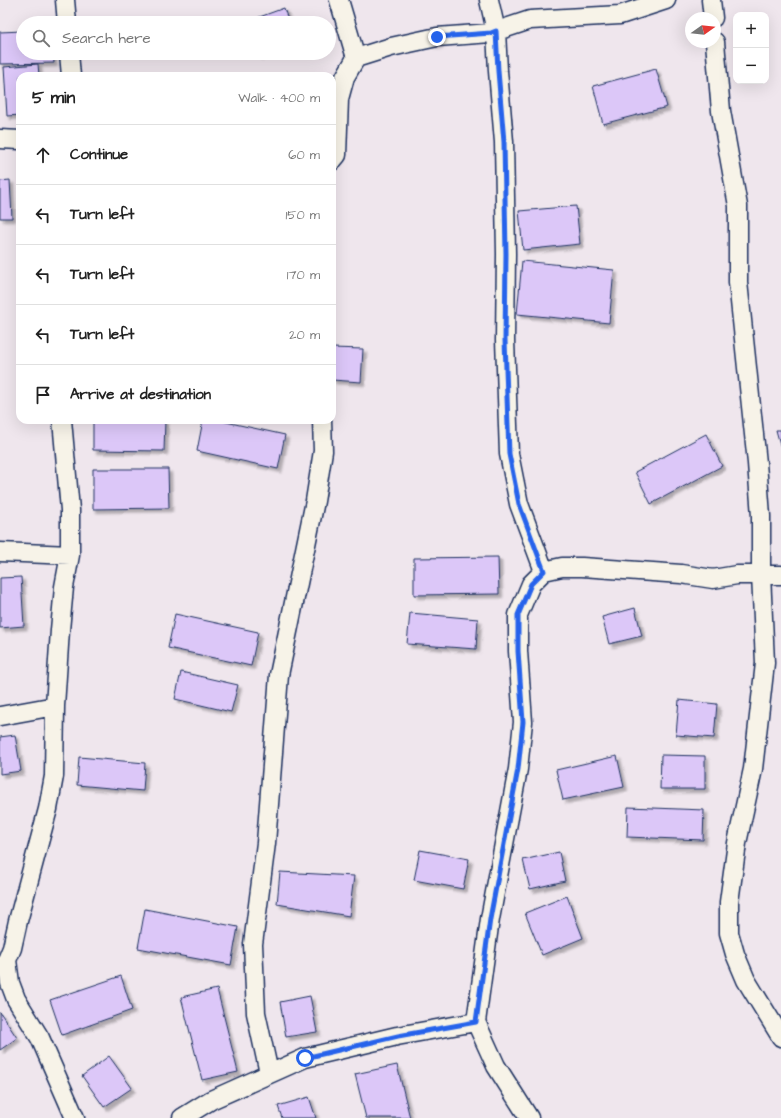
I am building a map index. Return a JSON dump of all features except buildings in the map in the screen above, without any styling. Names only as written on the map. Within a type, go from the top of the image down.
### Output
[{"type":"street","points":[[65,0],[66,16]]},
{"type":"street","points":[[339,0],[356,58]]},
{"type":"street","points":[[489,0],[496,31],[504,142],[506,254],[505,340],[509,454],[519,504],[544,571]]},
{"type":"street","points":[[336,156],[339,99],[345,77],[356,58],[391,47],[437,37],[491,33],[530,20],[620,15],[666,0]]},
{"type":"street","points":[[711,0],[712,12]]},
{"type":"street","points":[[716,48],[721,111],[738,206],[738,282],[757,463],[761,516],[761,574],[765,663],[753,769],[737,843],[729,902],[729,933],[735,954],[746,980],[781,1037]]},
{"type":"street","points":[[70,60],[71,72]]},
{"type":"street","points":[[0,139],[16,140]]},
{"type":"street","points":[[62,424],[70,510],[70,555],[64,587],[55,706],[54,776],[48,809],[12,948],[7,960],[10,983],[16,999],[40,1038],[75,1118]]},
{"type":"street","points":[[269,1073],[256,1013],[253,944],[266,843],[279,675],[316,501],[323,451],[322,424]]},
{"type":"street","points":[[0,552],[70,555]]},
{"type":"street","points":[[529,1118],[496,1066],[476,1022],[490,919],[518,769],[523,722],[518,651],[518,615],[531,584],[544,571],[562,567],[681,574],[713,579],[738,575],[781,575]]},
{"type":"street","points":[[0,716],[55,706]]},
{"type":"street","points":[[182,1118],[211,1100],[305,1058],[398,1036],[476,1022]]},
{"type":"route","points":[[305,1058],[398,1036],[476,1022],[490,919],[518,769],[523,722],[518,651],[518,615],[531,584],[544,571],[519,504],[509,454],[505,340],[506,254],[504,142],[496,31],[491,33],[437,37]]}]
